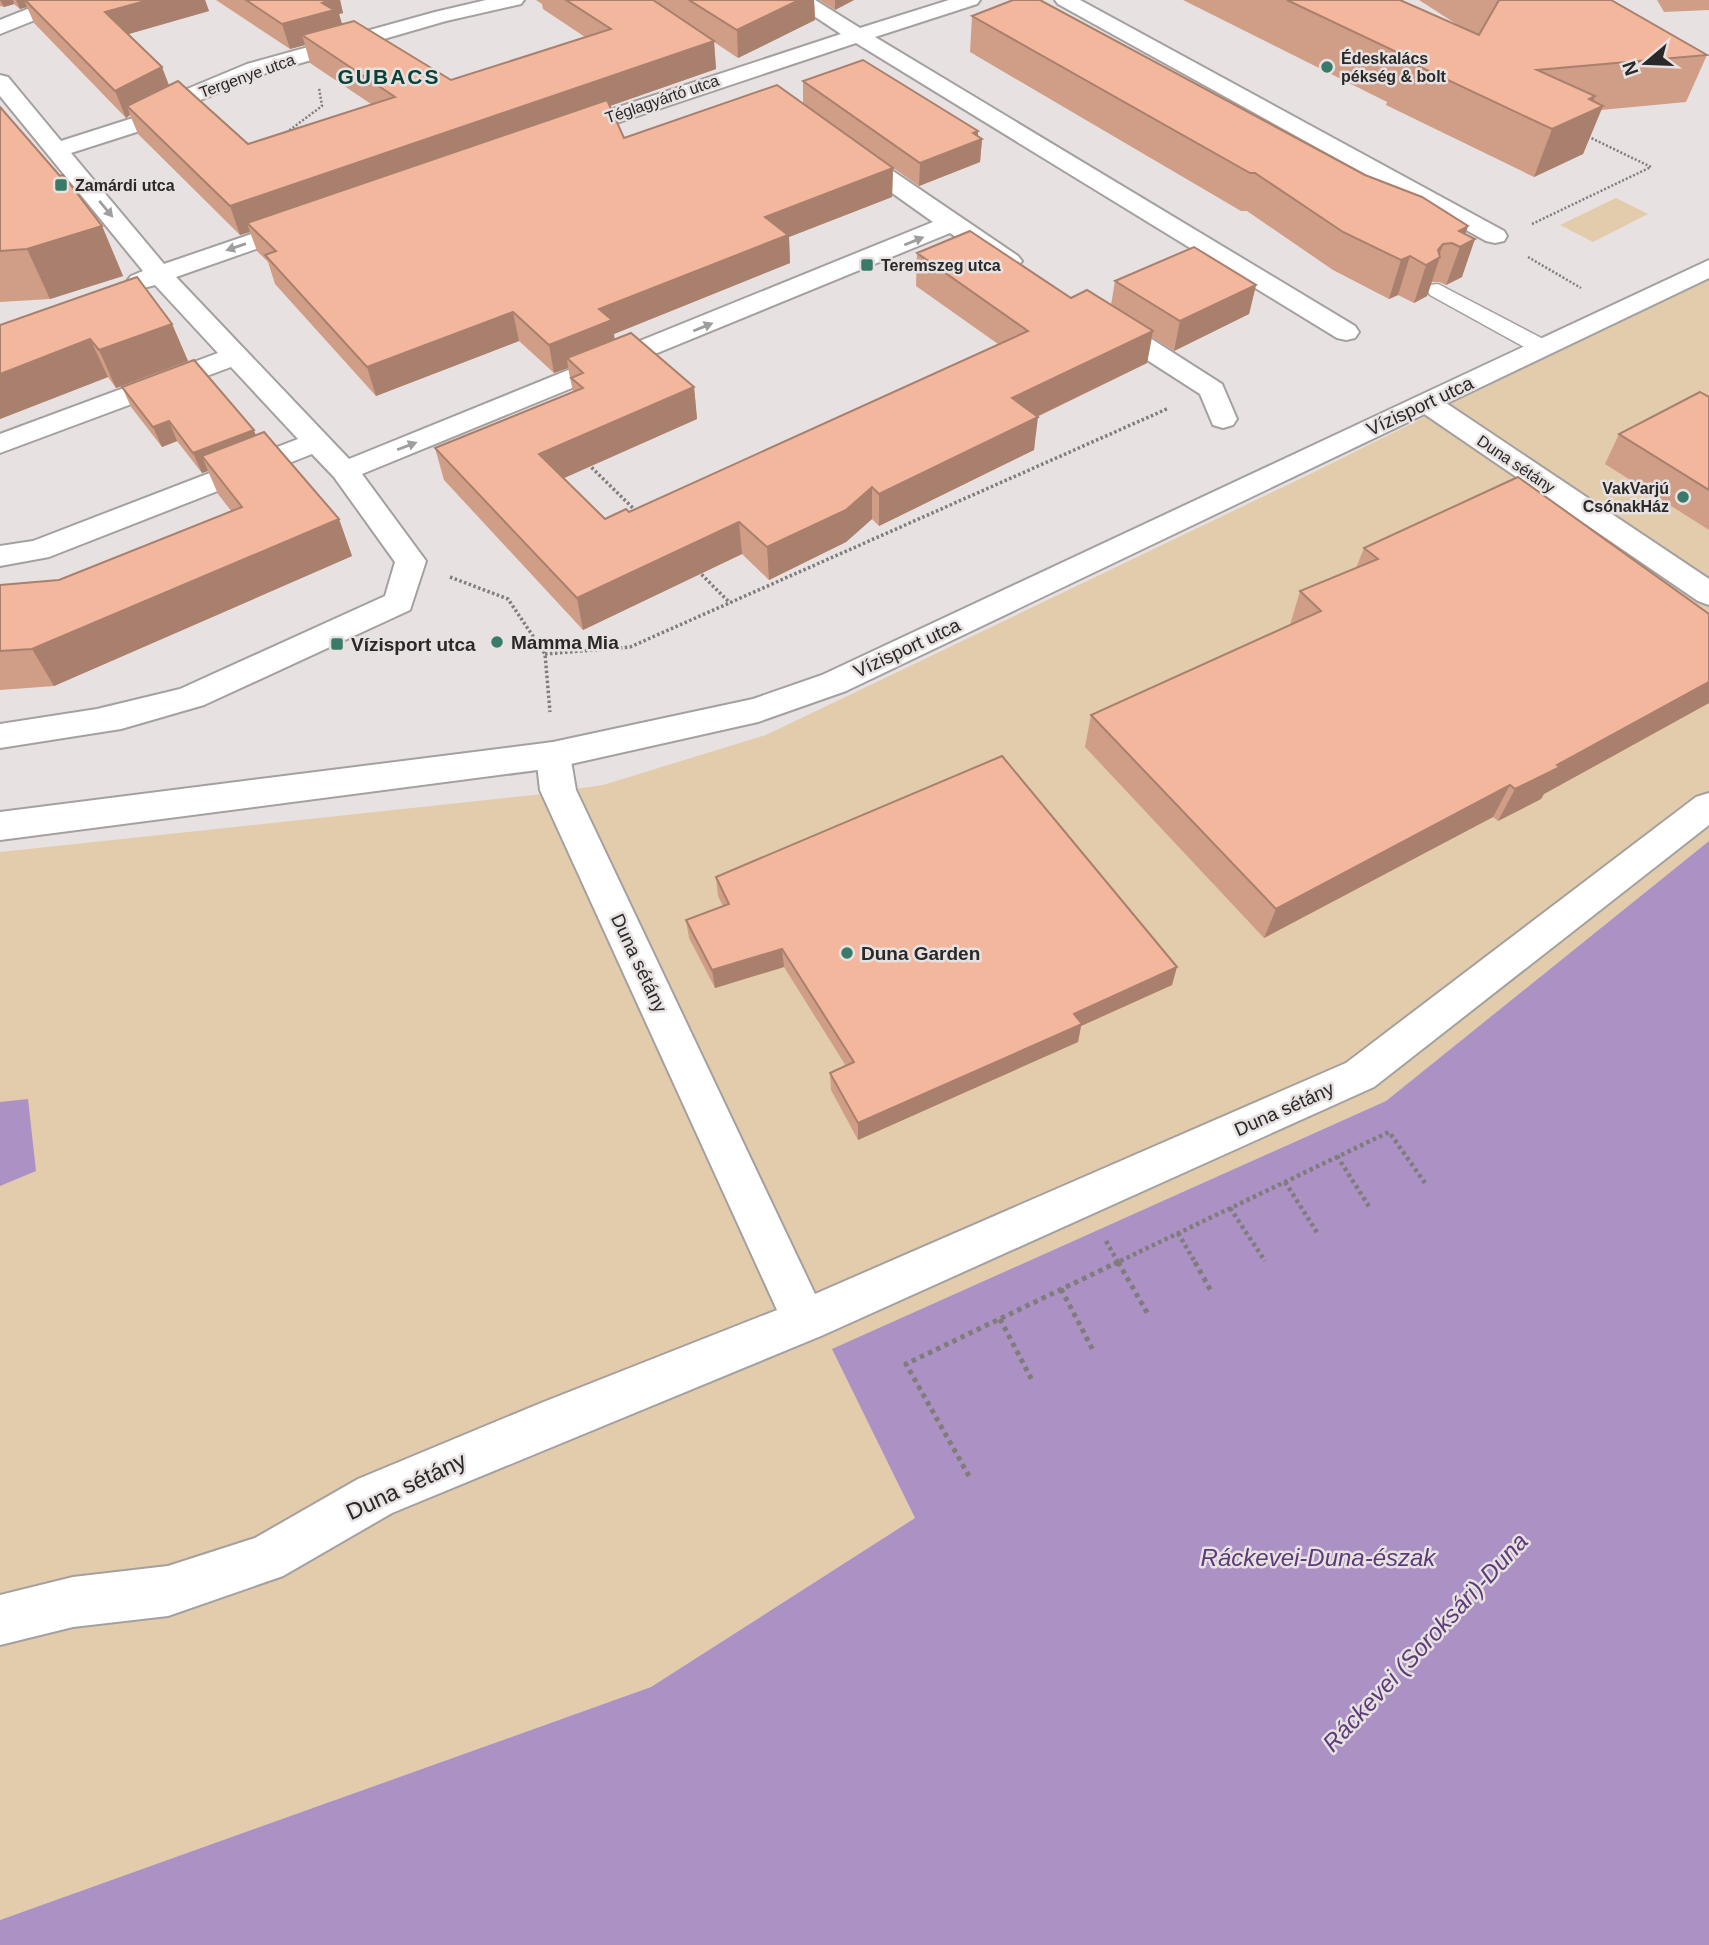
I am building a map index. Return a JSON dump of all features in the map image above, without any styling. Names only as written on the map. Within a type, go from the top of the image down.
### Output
[{"type":"street","points":[[0,28],[68,0]]},
{"type":"street","name":"Tergenye utca","points":[[57,150],[141,123],[183,99],[255,69],[442,16],[514,0]]},
{"type":"street","points":[[800,0],[1346,332]]},
{"type":"street","name":"Téglagyártó utca","points":[[543,141],[749,80],[857,35],[970,0]]},
{"type":"street","points":[[1065,0],[1494,236]]},
{"type":"street","points":[[719,58],[749,80]]},
{"type":"street","points":[[0,82],[159,274],[344,471],[411,561],[399,602],[192,697],[102,723],[0,736]]},
{"type":"street","points":[[835,142],[951,224],[1031,275]]},
{"type":"street","points":[[117,289],[322,217]]},
{"type":"street","points":[[344,471],[951,224]]},
{"type":"street","name":"Vízisport utca","points":[[0,826],[553,755],[656,735],[758,710],[834,683],[1709,268]]},
{"type":"street","points":[[1087,311],[1212,390],[1223,419]]},
{"type":"street","points":[[0,444],[237,355]]},
{"type":"street","name":"Duna sétány","points":[[1427,403],[1709,594]]},
{"type":"street","points":[[0,556],[38,550],[318,442]]},
{"type":"street","name":"Duna sétány","points":[[553,755],[558,790],[806,1321]]},
{"type":"street","name":"Duna sétány","points":[[0,1620],[73,1602],[169,1591],[266,1559],[375,1496],[541,1426],[806,1321],[1360,1075],[1709,806]]},
{"type":"lane","points":[[1437,290],[1543,348]]},
{"type":"path","points":[[276,140],[322,106],[321,90],[292,59]]},
{"type":"path","points":[[1494,236],[1519,230],[1651,167],[1578,132]]},
{"type":"path","points":[[545,654],[630,647],[1212,390]]},
{"type":"path","points":[[581,458],[641,515]]},
{"type":"path","points":[[411,561],[508,600],[545,654],[548,682]]},
{"type":"path","points":[[690,563],[730,603]]},
{"type":"path","points":[[968,1476],[906,1364],[1390,1132],[1425,1183]]},
{"type":"path","points":[[1337,1156],[1370,1208]]},
{"type":"path","points":[[1284,1182],[1318,1234]]},
{"type":"path","points":[[1081,1199],[1149,1316]]},
{"type":"path","points":[[1230,1208],[1265,1261]]},
{"type":"path","points":[[1178,1233],[1211,1291]]},
{"type":"path","points":[[1061,1289],[1094,1352]]},
{"type":"path","points":[[1000,1318],[1032,1380]]},
{"type":"shaded area","points":[[1616,198],[1648,214],[1593,242],[1560,225]]},
{"type":"shaded area","points":[[1709,276],[1709,841],[1386,1101],[833,1349],[915,1518],[651,1687],[0,1920],[0,852],[534,795],[603,785],[766,735],[1306,476]]},
{"type":"water","name":"Ráckevei-Duna-észak","points":[[1709,841],[1709,1945],[0,1945],[0,1920],[651,1687],[915,1518],[832,1349],[1386,1101]]},
{"type":"water","points":[[28,1099],[36,1171],[0,1186],[0,1102]]},
{"type":"building","points":[[25,0],[149,0],[105,12],[162,67],[115,91]]},
{"type":"building","points":[[246,0],[330,0],[322,3],[334,10],[282,24]]},
{"type":"building","points":[[566,0],[653,0],[714,41],[230,206],[127,106],[178,81],[248,144],[395,97],[302,35],[354,21],[451,80],[611,29]]},
{"type":"building","points":[[689,0],[799,0],[737,30]]},
{"type":"building","points":[[1013,0],[1040,0],[1365,175],[1422,197],[1468,226],[1459,231],[1475,239],[1460,247],[1452,243],[1443,244],[1438,250],[1440,257],[1426,265],[1410,256],[1401,260],[1343,232],[1255,173],[1250,173],[972,16]]},
{"type":"building","points":[[1287,0],[1400,0],[1479,35],[1499,0],[1611,0],[1707,55],[1537,70],[1595,96],[1589,99],[1603,106],[1552,129],[1399,57],[1403,55]]},
{"type":"building","points":[[863,60],[978,131],[973,133],[982,139],[920,163],[803,81]]},
{"type":"building","points":[[777,85],[893,168],[765,217],[788,235],[599,309],[612,320],[549,345],[513,312],[367,367],[265,255],[276,251],[247,223],[607,100],[624,138]]},
{"type":"building","points":[[0,107],[60,176],[63,175],[102,226],[27,249],[0,251]]},
{"type":"building","points":[[970,231],[1071,298],[1087,290],[1153,331],[1012,398],[1038,417],[879,494],[872,487],[846,510],[767,547],[739,522],[577,598],[435,448],[583,388],[571,378],[583,373],[567,358],[631,333],[694,387],[539,454],[605,519],[626,509],[629,512],[1028,331],[917,253]]},
{"type":"building","points":[[1194,247],[1256,285],[1180,321],[1115,281]]},
{"type":"building","points":[[137,277],[172,324],[99,350],[90,339],[0,374],[0,325]]},
{"type":"building","points":[[194,360],[254,430],[193,453],[169,421],[153,427],[122,387]]},
{"type":"building","points":[[1700,392],[1709,397],[1709,490],[1619,434]]},
{"type":"building","points":[[264,432],[339,519],[32,649],[0,651],[0,585],[59,580],[242,507],[202,456]]},
{"type":"building","points":[[1518,477],[1709,614],[1709,682],[1557,765],[1560,767],[1515,789],[1510,785],[1276,909],[1091,715],[1321,611],[1300,591],[1378,559],[1364,548]]},
{"type":"building","name":"Duna Garden","points":[[1002,756],[1177,967],[1074,1014],[1082,1024],[858,1123],[830,1073],[854,1062],[782,949],[712,970],[686,920],[729,904],[716,877]]},
{"type":"place","name":"Édeskalács pékség & bolt","points":[[1327,67]]},
{"type":"place","name":"Zamárdi utca","points":[[61,185]]},
{"type":"place","name":"Teremszeg utca","points":[[867,265]]},
{"type":"place","name":"VakVarjú CsónakHáz","points":[[1683,497]]},
{"type":"place","name":"Mamma Mia","points":[[497,642]]},
{"type":"place","name":"Vízisport utca","points":[[337,644]]},
{"type":"place","name":"Duna Garden","points":[[847,953]]},
{"type":"district","name":"GUBACS","points":[[389,76]]},
{"type":"water label","name":"Ráckevei (Soroksári)-Duna","points":[[1425,1642]]}]
